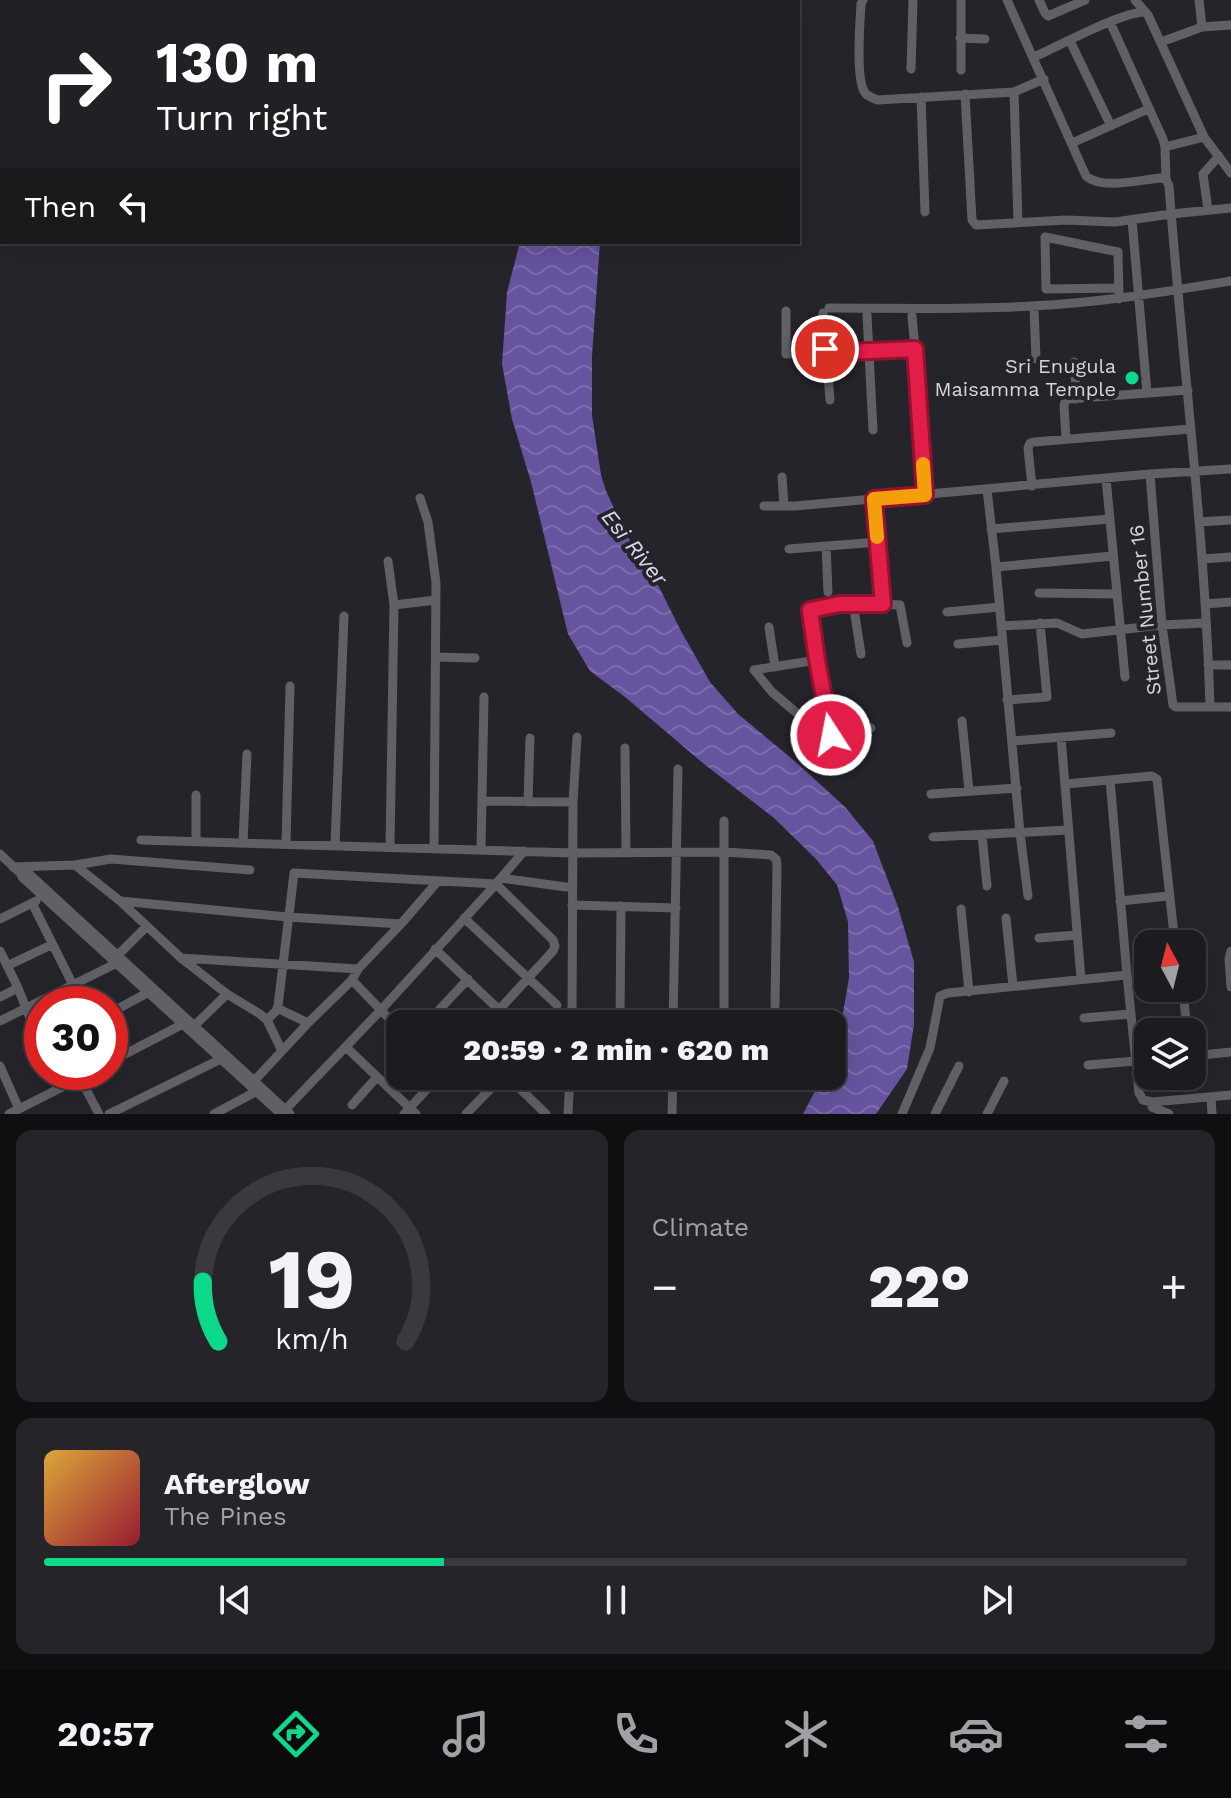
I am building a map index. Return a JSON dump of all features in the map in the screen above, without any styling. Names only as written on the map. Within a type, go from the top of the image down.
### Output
[{"type":"street","points":[[863,0],[859,71],[866,95],[877,100],[1014,92],[1044,79]]},
{"type":"street","points":[[911,69],[913,0]]},
{"type":"street","points":[[961,0],[961,70]]},
{"type":"street","points":[[1007,0],[1086,176],[1092,182],[1102,184],[1166,179]]},
{"type":"street","points":[[1039,0],[1048,16],[1085,0]]},
{"type":"street","points":[[1135,0],[1148,15],[1204,137],[1231,173]]},
{"type":"street","points":[[1199,0],[1202,27]]},
{"type":"street","points":[[1034,57],[1110,22],[1144,12]]},
{"type":"street","points":[[1110,22],[1165,147],[1202,559],[1210,707],[1231,707]]},
{"type":"street","points":[[1161,42],[1202,27],[1231,25]]},
{"type":"street","points":[[960,38],[985,39]]},
{"type":"street","points":[[1070,41],[1111,126]]},
{"type":"street","points":[[1014,92],[1018,222]]},
{"type":"street","points":[[965,94],[972,220],[976,225],[1132,220],[1231,208]]},
{"type":"street","points":[[921,97],[925,212]]},
{"type":"street","points":[[1072,143],[1148,109]]},
{"type":"street","points":[[1165,147],[1204,137]]},
{"type":"street","points":[[1208,210],[1203,174],[1219,156]]},
{"type":"street","points":[[1132,220],[1147,393]]},
{"type":"street","points":[[1119,288],[1046,289],[1045,237],[1118,252],[1119,288],[1119,299]]},
{"type":"street","points":[[830,400],[826,310],[1034,306],[1119,299],[1231,281]]},
{"type":"street","points":[[1034,306],[1036,359]]},
{"type":"street","points":[[786,311],[786,354],[915,349]]},
{"type":"street","points":[[867,315],[873,430]]},
{"type":"street","points":[[912,316],[925,495]]},
{"type":"street","points":[[1074,362],[1077,399]]},
{"type":"street","points":[[1066,439],[1065,402],[1068,399],[1188,390]]},
{"type":"street","points":[[1032,486],[1030,443],[1191,429]]},
{"type":"street","points":[[764,506],[1231,469]]},
{"type":"street","name":"Street Number 16","points":[[1150,474],[1162,625],[1173,705],[1210,707]]},
{"type":"street","points":[[782,477],[784,506]]},
{"type":"street","points":[[1106,478],[1125,677]]},
{"type":"street","points":[[987,489],[1028,896]]},
{"type":"street","points":[[420,498],[428,522],[436,583],[434,848]]},
{"type":"street","points":[[874,499],[883,604]]},
{"type":"street","points":[[991,529],[1110,519]]},
{"type":"street","points":[[1199,522],[1231,520]]},
{"type":"street","points":[[789,549],[878,542]]},
{"type":"street","points":[[826,546],[828,592]]},
{"type":"street","points":[[996,567],[1113,556]]},
{"type":"street","points":[[1202,559],[1231,557]]},
{"type":"street","points":[[388,561],[394,605],[390,846]]},
{"type":"street","points":[[1039,593],[1117,594]]},
{"type":"street","points":[[394,605],[436,600]]},
{"type":"street","points":[[1205,604],[1231,602]]},
{"type":"street","points":[[853,603],[861,654]]},
{"type":"street","points":[[829,737],[810,610],[853,603],[900,605],[907,643]]},
{"type":"street","points":[[947,612],[999,607]]},
{"type":"street","points":[[335,845],[344,616]]},
{"type":"street","points":[[1007,700],[1047,697],[1040,623]]},
{"type":"street","points":[[1001,626],[1057,623],[1082,634],[1205,623]]},
{"type":"street","points":[[769,627],[775,667]]},
{"type":"street","points":[[958,644],[1002,640]]},
{"type":"street","points":[[436,657],[475,658]]},
{"type":"street","points":[[817,660],[754,670],[772,692],[829,737],[852,760]]},
{"type":"street","points":[[1208,665],[1231,665]]},
{"type":"street","points":[[286,844],[290,686]]},
{"type":"street","points":[[481,849],[484,697]]},
{"type":"street","points":[[962,721],[969,791]]},
{"type":"street","points":[[829,737],[871,728]]},
{"type":"street","points":[[1013,741],[1111,733]]},
{"type":"street","points":[[572,1010],[573,802],[577,737]]},
{"type":"street","points":[[1061,737],[1081,979]]},
{"type":"street","points":[[528,802],[530,738]]},
{"type":"street","points":[[625,748],[626,853]]},
{"type":"street","points":[[243,842],[247,754]]},
{"type":"street","points":[[673,1010],[678,769]]},
{"type":"street","points":[[1066,784],[1152,776],[1157,779],[1173,930]]},
{"type":"street","points":[[1110,780],[1134,1042]]},
{"type":"street","points":[[931,794],[1017,788]]},
{"type":"street","points":[[196,795],[196,841]]},
{"type":"street","points":[[482,801],[573,802]]},
{"type":"street","points":[[724,821],[724,1009]]},
{"type":"street","points":[[933,837],[1068,830]]},
{"type":"street","points":[[982,835],[987,886]]},
{"type":"street","points":[[141,840],[573,853],[724,852],[771,855],[777,864],[775,1006]]},
{"type":"street","points":[[8,863],[27,872],[280,1111],[380,1011],[524,851]]},
{"type":"street","points":[[8,863],[75,865],[111,859],[250,870]]},
{"type":"street","points":[[8,863],[117,959],[221,1059],[255,1086]]},
{"type":"street","points":[[75,865],[120,901],[181,958],[267,1020],[282,1051]]},
{"type":"street","points":[[267,1020],[277,1008],[294,873],[498,881],[566,887]]},
{"type":"street","points":[[217,1113],[255,1086],[282,1051],[352,980],[358,969],[438,881]]},
{"type":"street","points":[[435,949],[499,1010],[555,946],[553,940],[498,881]]},
{"type":"street","points":[[1120,901],[1168,896]]},
{"type":"street","points":[[0,919],[45,897]]},
{"type":"street","points":[[120,901],[401,924]]},
{"type":"street","points":[[32,903],[73,985],[117,959],[147,926]]},
{"type":"street","points":[[572,905],[676,908]]},
{"type":"street","points":[[620,1010],[621,906]]},
{"type":"street","points":[[961,909],[969,992]]},
{"type":"street","points":[[464,918],[557,1005]]},
{"type":"street","points":[[1006,918],[1013,986]]},
{"type":"street","points":[[1039,938],[1077,935]]},
{"type":"street","points":[[24,1003],[3,959],[51,945]]},
{"type":"street","points":[[1231,951],[1231,987]]},
{"type":"street","points":[[181,958],[358,969]]},
{"type":"street","points":[[902,1114],[930,1048],[940,996],[1127,975]]},
{"type":"street","points":[[439,1010],[468,979]]},
{"type":"street","points":[[352,980],[386,1017]]},
{"type":"street","points":[[0,997],[18,988]]},
{"type":"street","points":[[128,1003],[149,992]]},
{"type":"street","points":[[128,1053],[188,1025],[227,994]]},
{"type":"street","points":[[277,1008],[308,1023]]},
{"type":"street","points":[[0,1021],[24,1009]]},
{"type":"street","points":[[1084,1018],[1131,1014]]},
{"type":"street","points":[[346,1047],[410,1112],[428,1090]]},
{"type":"street","points":[[1206,1055],[1231,1052]]},
{"type":"street","points":[[109,1114],[221,1059]]},
{"type":"street","points":[[1088,1065],[1134,1061]]},
{"type":"street","points":[[0,1066],[14,1112],[54,1090]]},
{"type":"street","points":[[935,1114],[959,1066]]},
{"type":"street","points":[[352,1105],[377,1077]]},
{"type":"street","points":[[987,1114],[1004,1081]]},
{"type":"street","points":[[86,1090],[99,1114]]},
{"type":"street","points":[[472,1112],[492,1090]]},
{"type":"street","points":[[520,1090],[546,1114]]},
{"type":"street","points":[[568,1114],[569,1090]]},
{"type":"street","points":[[672,1114],[673,1090]]},
{"type":"street","points":[[1139,1090],[1143,1100],[1153,1108],[1169,1114]]},
{"type":"street","points":[[1153,1108],[1231,1095]]},
{"type":"street","points":[[1211,1097],[1212,1114]]},
{"type":"water","points":[[519,244],[600,244],[592,356],[592,415],[606,491],[626,534],[656,581],[710,682],[738,714],[845,807],[873,841],[898,907],[914,962],[914,1024],[907,1069],[876,1114],[803,1114],[816,1090],[846,1090],[846,1010],[844,1010],[849,978],[848,922],[837,885],[816,859],[774,818],[590,671],[568,634],[531,482],[512,419],[502,364],[507,292]]},
{"type":"slow traffic","points":[[877,537],[874,499],[925,495],[923,464]]},
{"type":"place","name":"Sri Enugula Maisamma Temple","points":[[1132,378]]},
{"type":"route","points":[[825,349],[826,353],[915,349],[925,495],[874,499],[883,604],[840,604],[810,610],[831,735]]},
{"type":"water label","name":"Esi River","points":[[635,547]]}]
